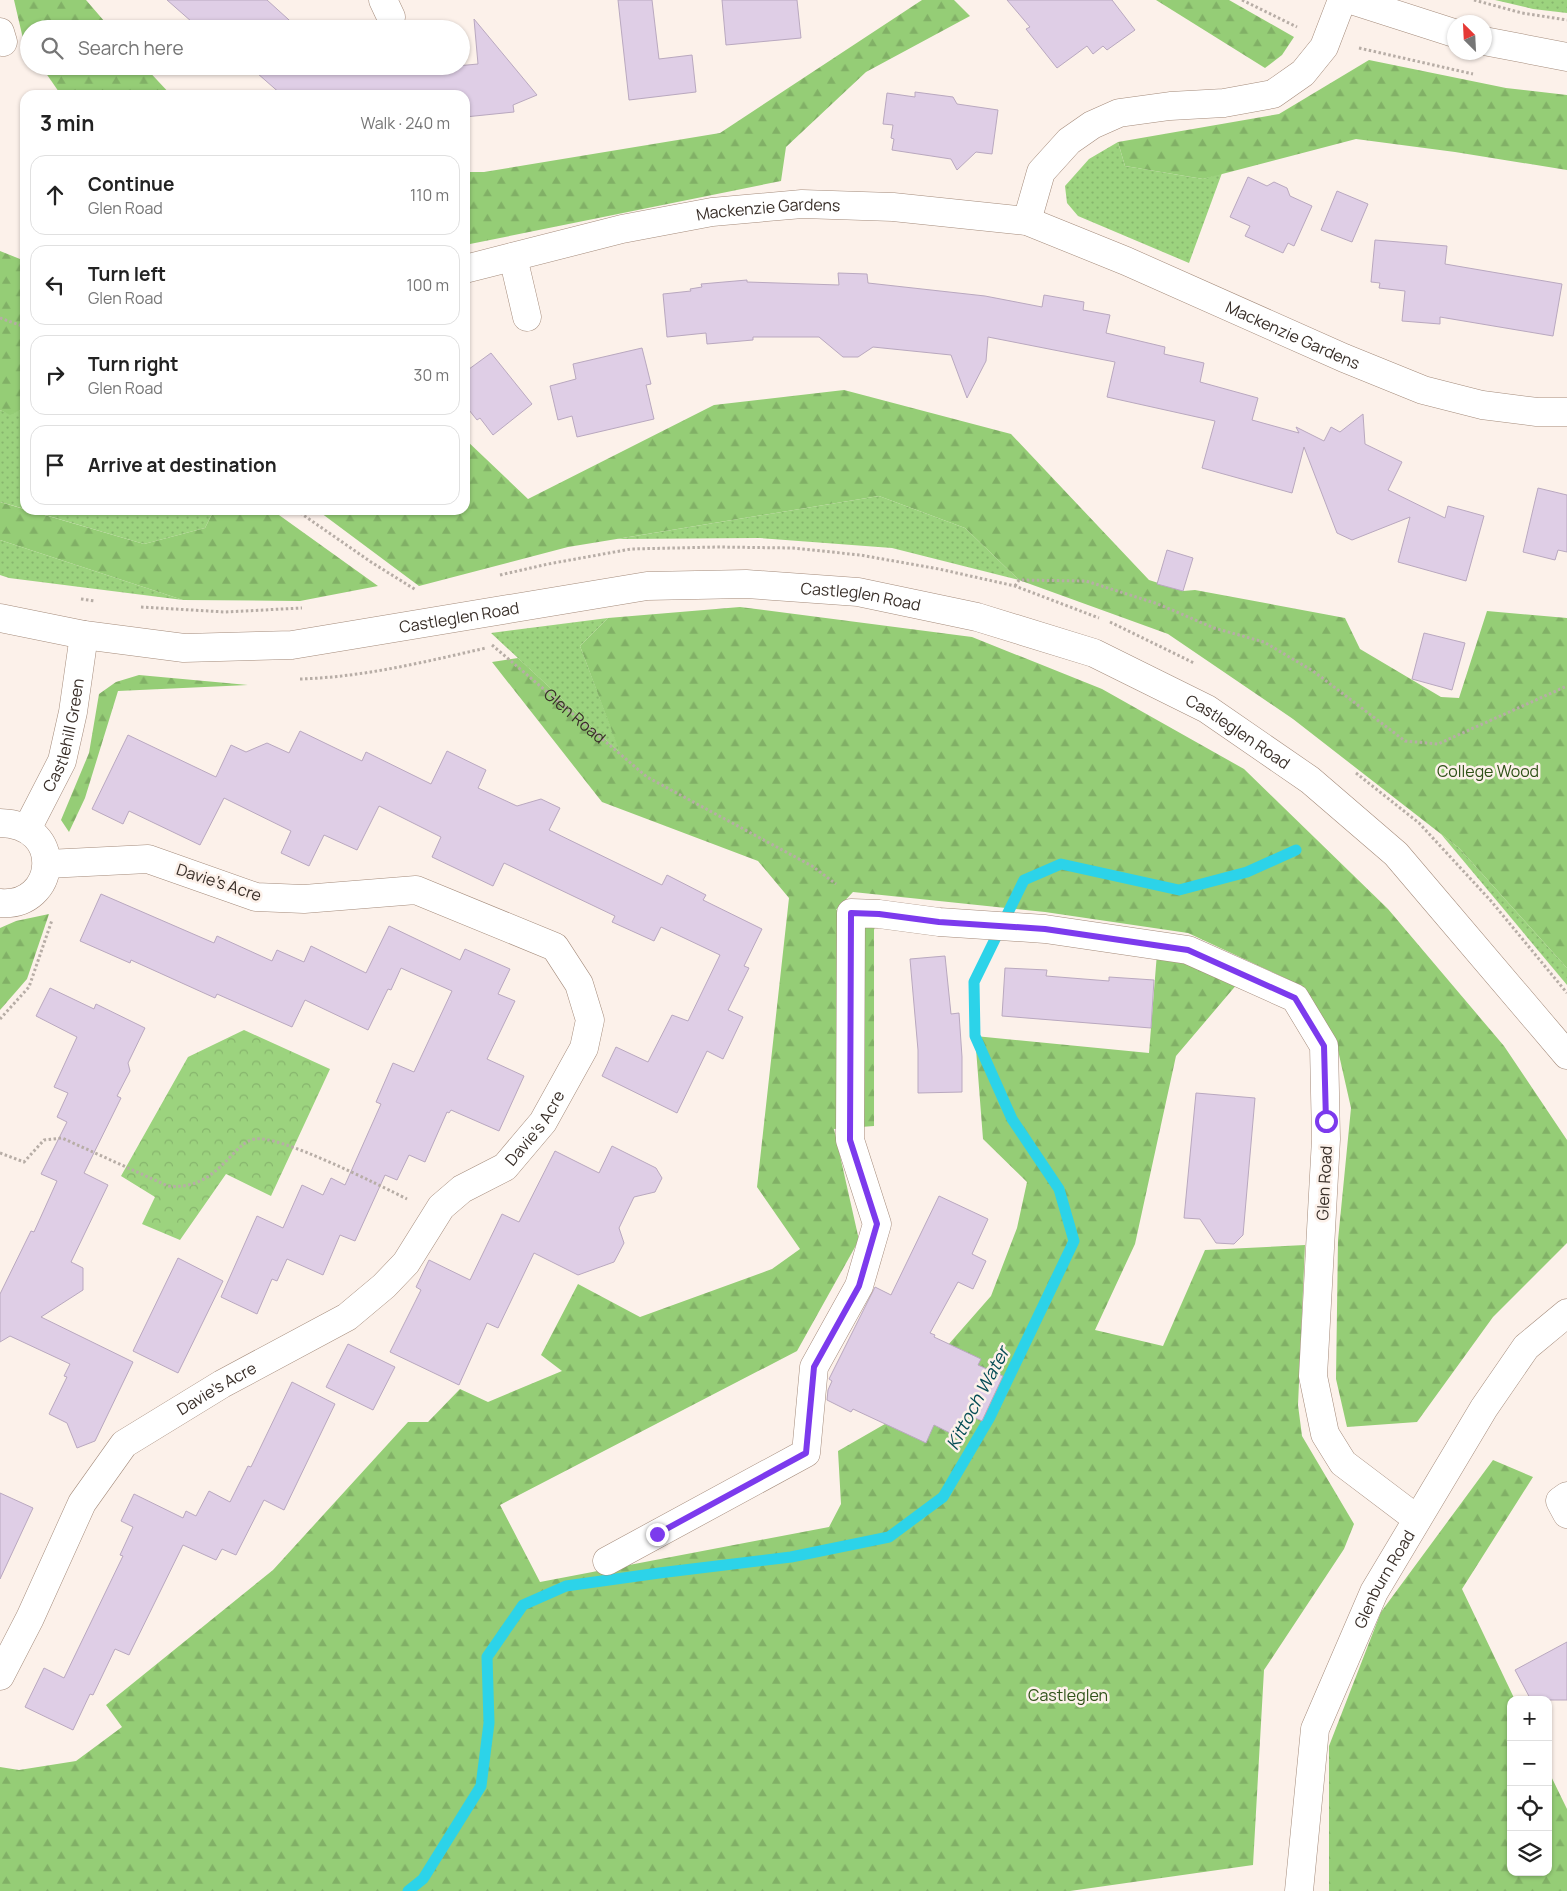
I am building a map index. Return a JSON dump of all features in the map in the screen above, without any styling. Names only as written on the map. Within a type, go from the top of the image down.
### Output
[{"type":"street","points":[[1027,221],[1041,172],[1069,141],[1092,125],[1119,113],[1170,106],[1224,103],[1273,94],[1303,72],[1324,47],[1342,0]]},
{"type":"street","points":[[1351,0],[1447,31]]},
{"type":"street","points":[[1492,43],[1567,57]]},
{"type":"street","name":"Mackenzie Gardens","points":[[470,268],[622,229],[712,212],[802,204],[893,207],[1027,221],[1126,261],[1344,358],[1423,390],[1482,405],[1537,412],[1567,412]]},
{"type":"street","points":[[513,257],[527,317]]},
{"type":"street","name":"Castleglen Road","points":[[0,618],[84,635],[184,648],[292,645],[647,586],[746,584],[858,592],[977,617],[1094,653],[1207,709],[1310,780],[1396,854],[1567,1055]]},
{"type":"street","name":"Castlehill Green","points":[[27,829],[62,761],[73,712],[84,635]]},
{"type":"street","points":[[0,823],[14,824],[27,829],[38,838],[45,850],[47,864],[44,878],[36,890],[25,899],[10,904],[0,903]]},
{"type":"street","name":"Davie's Acre","points":[[0,1676],[30,1618],[82,1503],[124,1444],[222,1384],[347,1317],[384,1286],[406,1263],[441,1207],[462,1189],[505,1167],[544,1122],[584,1048],[590,1020],[579,984],[555,947],[416,890],[304,899],[256,897],[148,859],[47,864]]},
{"type":"street","points":[[607,1561],[806,1453],[814,1367],[859,1286],[877,1224],[850,1140],[851,913]]},
{"type":"street","name":"Glen Road","points":[[851,913],[879,914],[939,922],[1045,929],[1188,950],[1295,998],[1324,1046],[1326,1139],[1314,1376],[1325,1434],[1343,1463],[1417,1519]]},
{"type":"street","name":"Glenburn Road","points":[[1299,1891],[1315,1730],[1374,1592],[1484,1408],[1526,1347],[1567,1313]]},
{"type":"street","points":[[1567,1496],[1560,1501],[1567,1514]]},
{"type":"path","points":[[1242,0],[1326,41],[1477,75]]},
{"type":"path","points":[[1474,0],[1522,13],[1567,20]]},
{"type":"path","points":[[0,318],[20,325]]},
{"type":"path","points":[[303,515],[420,593],[412,594]]},
{"type":"path","points":[[493,576],[631,549],[774,548],[860,555],[939,569],[1015,586],[1122,627],[1195,664]]},
{"type":"path","points":[[1015,586],[1019,580],[1086,580],[1158,604],[1214,628],[1264,642],[1313,671],[1405,741],[1438,744],[1567,686]]},
{"type":"path","points":[[78,598],[97,601]]},
{"type":"path","points":[[135,607],[225,612],[308,608]]},
{"type":"path","name":"Glen Road","points":[[461,618],[647,777],[812,866],[841,888],[851,913]]},
{"type":"path","points":[[1350,768],[1420,823],[1492,901],[1567,993]]},
{"type":"path","points":[[0,1019],[29,987],[53,916]]},
{"type":"path","points":[[0,1153],[24,1162],[44,1140],[62,1138],[168,1186],[182,1187],[202,1181],[217,1172],[243,1143],[256,1138],[274,1141],[318,1157],[420,1205],[436,1215]]},
{"type":"green space","points":[[14,0],[86,0],[103,20],[20,20],[20,26]]},
{"type":"green space","points":[[922,0],[954,0],[970,16],[866,72],[786,147],[781,181],[470,244],[470,172],[484,172],[720,133]]},
{"type":"green space","points":[[1156,0],[1229,0],[1294,37],[1282,55],[1265,68]]},
{"type":"green space","points":[[1495,0],[1567,0],[1567,13],[1533,9]]},
{"type":"green space","points":[[1369,60],[1506,88],[1567,95],[1567,170],[1455,152],[1356,139],[1203,179],[1125,166],[1118,142],[1279,114]]},
{"type":"green space","points":[[47,75],[152,75],[166,90],[58,90]]},
{"type":"green space","points":[[1118,142],[1125,166],[1203,179],[1222,173],[1189,263],[1078,216],[1067,203],[1065,186],[1089,159]]},
{"type":"green space","points":[[0,251],[20,259],[20,410],[10,415],[0,410]]},
{"type":"green space","name":"College Wood","points":[[844,390],[1011,434],[1149,580],[1183,591],[1195,590],[1345,618],[1360,649],[1441,697],[1459,698],[1487,611],[1567,618],[1567,968],[1459,848],[1293,719],[1168,634],[1019,580],[965,528],[879,496],[568,547],[419,586],[324,515],[470,515],[470,444],[528,499],[714,405]]},
{"type":"green space","points":[[0,410],[10,414],[20,410],[20,508],[0,502]]},
{"type":"green space","points":[[879,496],[965,528],[1019,580],[892,548],[760,538],[617,539]]},
{"type":"green space","points":[[0,502],[20,508],[20,515],[45,515],[144,544],[205,528],[212,515],[279,515],[378,586],[300,601],[183,600],[0,540]]},
{"type":"green space","points":[[45,515],[212,515],[205,528],[144,544]]},
{"type":"green space","points":[[0,540],[183,600],[9,578],[0,575]]},
{"type":"green space","name":"Castleglen","points":[[740,607],[972,637],[1102,689],[1244,769],[1388,909],[1504,1046],[1567,1140],[1567,1243],[1493,1317],[1417,1422],[1347,1427],[1336,1379],[1338,1240],[1351,1108],[1335,1037],[1302,986],[1188,933],[1045,912],[853,892],[836,910],[851,913],[879,914],[874,930],[874,1126],[834,1129],[859,1240],[797,1351],[500,1505],[540,1582],[829,1527],[841,1504],[838,1451],[911,1409],[948,1345],[991,1296],[1017,1228],[1027,1182],[983,1139],[975,1036],[1149,1053],[1157,953],[1238,983],[1176,1056],[1135,1244],[1095,1330],[1163,1346],[1205,1250],[1305,1245],[1298,1405],[1302,1436],[1354,1524],[1344,1549],[1264,1670],[1253,1865],[1070,1891],[0,1891],[0,1767],[19,1770],[76,1761],[122,1727],[106,1705],[273,1570],[408,1422],[428,1422],[460,1389],[488,1402],[562,1371],[541,1355],[578,1284],[640,1317],[772,1269],[800,1249],[757,1187],[789,898],[758,861],[602,802],[492,662],[518,658],[620,753],[580,646],[608,618]]},
{"type":"green space","points":[[608,618],[580,646],[621,754],[491,633]]},
{"type":"green space","points":[[139,675],[248,685],[118,691],[85,798],[69,832],[61,820],[89,753],[99,694],[116,682]]},
{"type":"green space","points":[[1441,834],[1459,848],[1567,968],[1567,985]]},
{"type":"green space","points":[[49,914],[27,979],[0,1010],[0,928],[16,921]]},
{"type":"green space","points":[[244,1030],[330,1069],[271,1196],[226,1174],[180,1240],[142,1224],[155,1197],[121,1176],[188,1057]]},
{"type":"green space","points":[[1493,1460],[1533,1477],[1462,1589],[1513,1696],[1507,1696],[1507,1876],[1552,1876],[1552,1778],[1567,1809],[1567,1891],[1329,1891],[1329,1746],[1381,1612]]},
{"type":"building","points":[[167,0],[267,0],[289,20],[190,20]]},
{"type":"building","points":[[618,0],[652,0],[659,59],[692,55],[696,92],[629,100]]},
{"type":"building","points":[[722,0],[797,0],[801,38],[726,45]]},
{"type":"building","points":[[1007,0],[1112,0],[1135,30],[1107,50],[1103,46],[1093,54],[1087,46],[1057,68],[1026,29],[1030,27]]},
{"type":"building","points":[[474,19],[537,95],[513,105],[514,112],[470,116],[470,90],[276,90],[259,75],[470,75],[470,65],[478,64]]},
{"type":"building","points":[[915,92],[953,97],[957,104],[998,110],[992,154],[976,152],[957,170],[951,159],[892,150],[894,139],[891,138],[893,125],[883,124],[887,93],[915,97]]},
{"type":"building","points":[[1248,177],[1267,186],[1274,182],[1287,188],[1290,196],[1312,206],[1294,246],[1288,243],[1283,253],[1245,236],[1250,226],[1230,217]]},
{"type":"building","points":[[1337,191],[1368,204],[1352,242],[1321,230]]},
{"type":"building","points":[[1375,240],[1447,246],[1445,264],[1562,284],[1553,336],[1440,317],[1440,324],[1402,321],[1405,291],[1379,288],[1380,283],[1371,282]]},
{"type":"building","points":[[838,273],[867,274],[868,283],[985,296],[1042,307],[1044,295],[1084,302],[1083,310],[1110,315],[1106,333],[1165,347],[1164,354],[1204,363],[1200,382],[1258,398],[1252,420],[1299,433],[1296,427],[1324,441],[1331,427],[1340,432],[1363,414],[1365,444],[1402,462],[1388,490],[1445,518],[1448,506],[1484,516],[1466,581],[1398,562],[1410,517],[1352,540],[1337,533],[1304,447],[1292,493],[1202,468],[1215,421],[1107,397],[1115,362],[988,337],[986,361],[967,398],[951,355],[873,347],[858,357],[843,357],[819,337],[753,337],[753,340],[707,344],[706,333],[667,337],[663,294],[691,291],[690,289],[702,287],[701,284],[747,280],[747,282],[839,285]]},
{"type":"building","points":[[642,348],[651,384],[646,385],[654,419],[577,437],[572,416],[558,420],[550,386],[576,379],[573,364]]},
{"type":"building","points":[[491,353],[532,404],[493,435],[480,418],[477,420],[470,411],[470,368]]},
{"type":"building","points":[[1538,488],[1567,495],[1567,552],[1558,550],[1555,560],[1523,552]]},
{"type":"building","points":[[1167,550],[1193,558],[1183,591],[1157,584]]},
{"type":"building","points":[[1424,633],[1465,643],[1452,690],[1412,679]]},
{"type":"building","points":[[300,731],[362,761],[366,752],[431,784],[447,751],[486,770],[478,788],[517,806],[541,799],[560,808],[549,830],[662,885],[667,875],[706,895],[703,900],[762,929],[744,966],[749,968],[728,1010],[743,1017],[723,1059],[707,1051],[677,1113],[602,1076],[616,1047],[648,1062],[672,1015],[688,1021],[720,955],[661,927],[654,941],[612,922],[615,916],[504,863],[493,886],[432,857],[441,837],[379,806],[357,850],[324,835],[309,866],[281,853],[291,831],[224,798],[200,845],[129,811],[123,824],[92,809],[128,735],[216,777],[231,745],[246,752],[267,743],[289,753]]},
{"type":"building","points":[[101,894],[214,943],[217,936],[272,961],[277,950],[304,962],[311,946],[366,973],[389,926],[460,960],[465,949],[510,969],[498,994],[515,1001],[487,1059],[524,1076],[499,1131],[451,1110],[449,1113],[447,1112],[425,1162],[409,1155],[397,1180],[385,1175],[355,1241],[340,1235],[323,1275],[287,1259],[277,1281],[272,1279],[257,1314],[221,1297],[257,1216],[283,1228],[302,1185],[323,1195],[331,1178],[345,1185],[381,1104],[376,1102],[393,1063],[414,1072],[452,991],[401,968],[391,990],[388,989],[368,1030],[305,1000],[292,1027],[217,994],[215,998],[131,960],[130,963],[80,941]]},
{"type":"building","points":[[945,956],[951,1014],[959,1013],[962,1092],[918,1093],[918,1050],[910,959]]},
{"type":"building","points":[[1005,968],[1047,970],[1046,976],[1109,981],[1109,977],[1154,980],[1151,1028],[1002,1016]]},
{"type":"building","points":[[50,988],[94,1009],[96,1004],[145,1028],[128,1063],[130,1071],[117,1096],[121,1098],[84,1173],[108,1185],[71,1262],[83,1268],[83,1290],[41,1317],[133,1362],[95,1441],[77,1448],[67,1423],[49,1414],[67,1377],[64,1376],[70,1364],[10,1336],[0,1342],[0,1294],[31,1231],[34,1232],[57,1181],[41,1174],[67,1122],[57,1117],[68,1093],[54,1087],[77,1037],[36,1016]]},
{"type":"building","points":[[1196,1093],[1255,1098],[1243,1235],[1234,1244],[1216,1243],[1200,1219],[1184,1218]]},
{"type":"building","points":[[612,1146],[656,1168],[662,1178],[655,1192],[634,1197],[619,1228],[624,1243],[614,1262],[578,1275],[534,1253],[498,1328],[487,1323],[459,1385],[390,1352],[421,1290],[416,1287],[429,1260],[470,1280],[502,1214],[519,1222],[555,1151],[599,1173]]},
{"type":"building","points":[[939,1196],[988,1219],[972,1254],[986,1261],[973,1289],[958,1282],[930,1333],[935,1335],[934,1337],[981,1359],[978,1365],[1003,1376],[982,1421],[964,1413],[954,1435],[934,1425],[926,1443],[853,1409],[851,1412],[827,1400],[828,1390],[832,1381],[829,1379],[875,1287],[891,1295]]},
{"type":"building","points":[[178,1258],[223,1281],[178,1373],[133,1351]]},
{"type":"building","points":[[348,1344],[395,1367],[373,1410],[326,1387]]},
{"type":"building","points":[[292,1382],[335,1404],[284,1510],[264,1500],[236,1555],[222,1549],[216,1560],[183,1545],[129,1655],[115,1649],[93,1695],[90,1694],[73,1730],[25,1707],[44,1668],[64,1678],[123,1556],[120,1555],[133,1527],[121,1521],[134,1494],[183,1518],[186,1511],[196,1516],[209,1491],[230,1502],[248,1466],[251,1467]]},
{"type":"building","points":[[0,1493],[33,1508],[0,1579]]},
{"type":"building","points":[[1567,1642],[1567,1700],[1552,1700],[1552,1696],[1529,1696],[1515,1670]]},
{"type":"waterway","name":"Kittoch Water","points":[[408,1891],[423,1879],[481,1786],[489,1723],[487,1657],[523,1605],[566,1586],[791,1557],[889,1537],[943,1497],[990,1417],[1074,1241],[1059,1189],[1012,1119],[975,1036],[974,982],[1024,880],[1061,864],[1179,890],[1247,872],[1296,850]]},
{"type":"route","points":[[657,1534],[806,1453],[814,1367],[859,1286],[877,1224],[850,1140],[851,913],[879,914],[939,922],[1045,929],[1188,950],[1295,998],[1324,1046],[1326,1121]]}]
